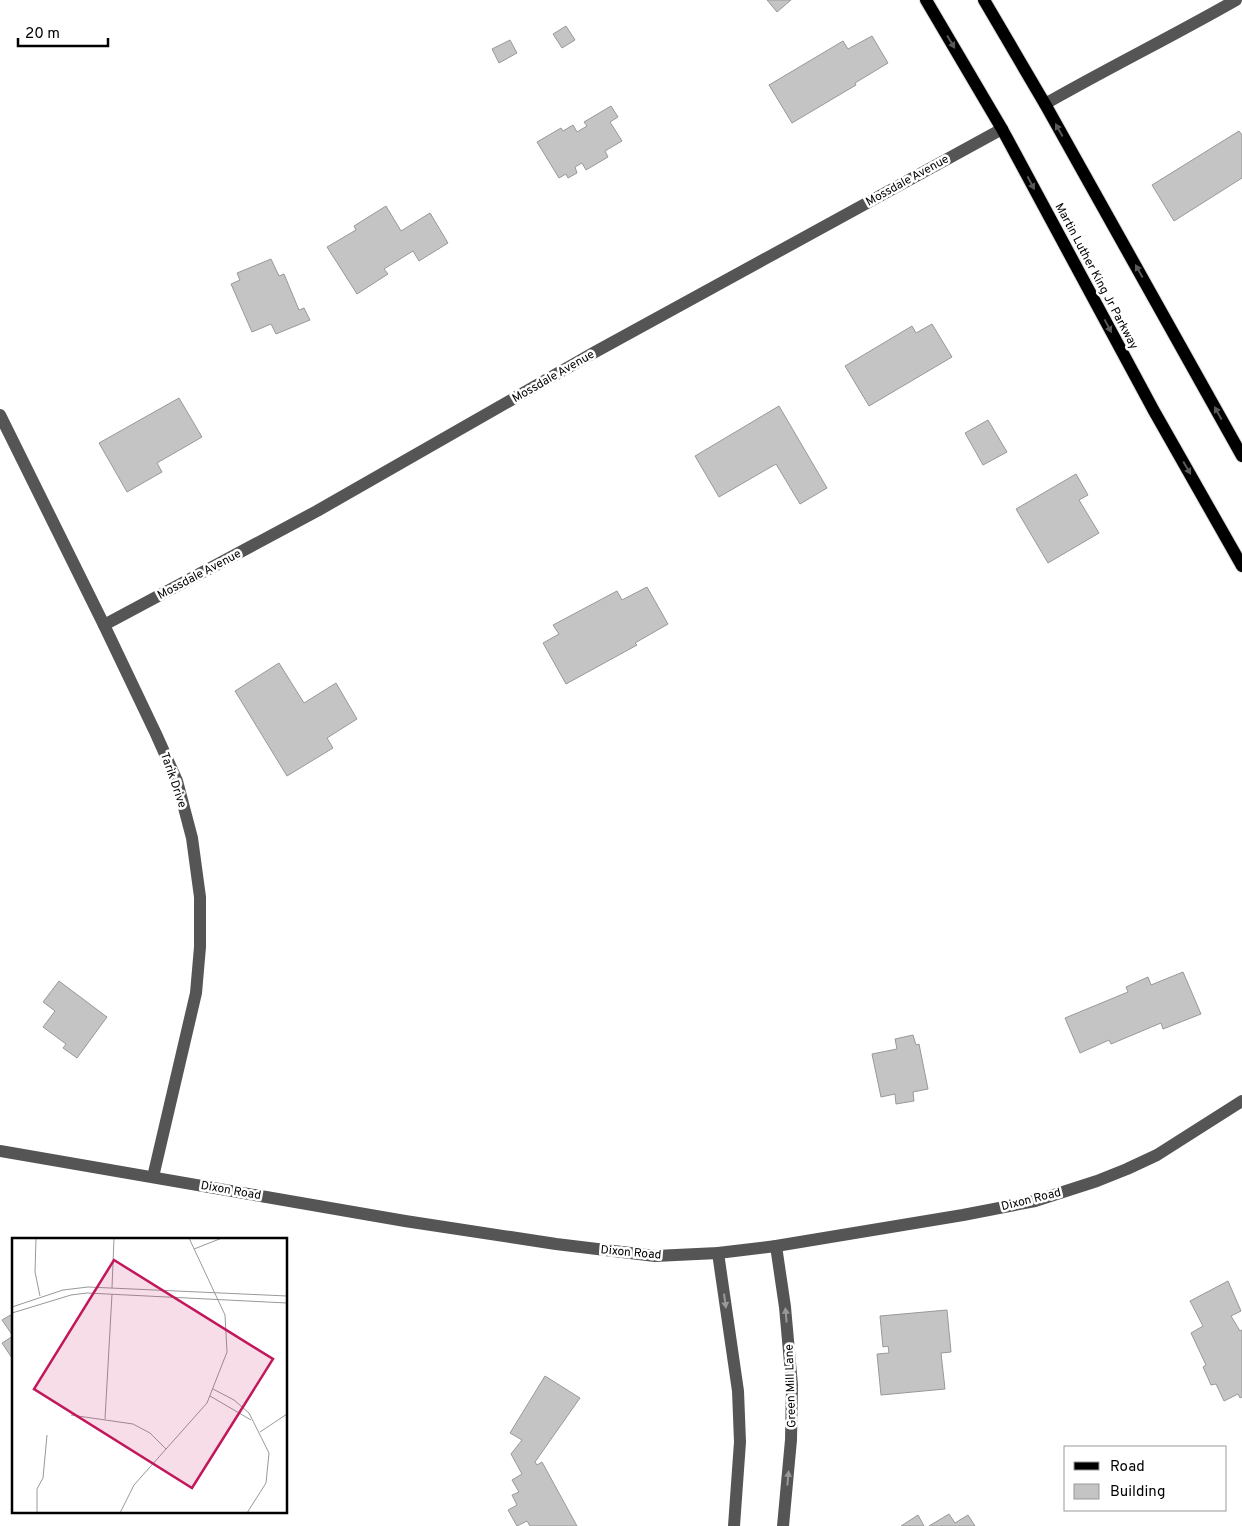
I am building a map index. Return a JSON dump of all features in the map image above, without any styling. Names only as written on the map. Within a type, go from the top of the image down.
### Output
[{"type":"main road","name":"Martin Luther King Jr Parkway","points":[[926,0],[1002,129],[1154,411],[1242,566]]},
{"type":"main road","points":[[984,0],[1045,104],[1242,456]]},
{"type":"street","points":[[1045,104],[1236,0]]},
{"type":"street","name":"Mossdale Avenue","points":[[104,625],[317,511],[604,347],[1002,129]]},
{"type":"street","name":"Tarik Drive","points":[[0,415],[156,734],[176,781],[192,838],[200,897],[200,947],[196,993],[154,1177]]},
{"type":"street","name":"Dixon Road","points":[[0,1151],[405,1221],[556,1244],[655,1256],[718,1253],[776,1246],[1044,1198],[1097,1181],[1157,1155],[1242,1101]]},
{"type":"street","name":"Green Mill Lane","points":[[776,1246],[785,1307],[792,1384],[791,1440],[783,1526]]},
{"type":"street","points":[[718,1253],[738,1390],[740,1442],[734,1526]]},
{"type":"building","points":[[767,0],[791,0],[777,12]]},
{"type":"building","points":[[566,26],[575,40],[562,48],[553,34]]},
{"type":"building","points":[[872,36],[888,63],[855,83],[856,85],[792,123],[769,85],[843,41],[848,49]]},
{"type":"building","points":[[510,40],[517,53],[499,63],[492,49]]},
{"type":"building","points":[[611,106],[618,117],[610,122],[622,141],[605,151],[608,157],[586,170],[582,163],[575,167],[577,173],[568,178],[566,174],[559,178],[537,142],[561,128],[563,131],[573,125],[577,132],[587,126],[584,122]]},
{"type":"building","points":[[1239,131],[1242,135],[1242,178],[1174,221],[1152,185]]},
{"type":"building","points":[[386,206],[401,231],[430,213],[448,243],[419,261],[413,251],[384,269],[388,274],[357,294],[327,247],[356,230],[354,226]]},
{"type":"building","points":[[271,259],[279,276],[284,274],[299,310],[304,308],[310,320],[276,334],[271,324],[252,332],[231,284],[240,280],[237,273]]},
{"type":"building","points":[[932,324],[952,357],[869,406],[845,366],[912,326],[916,333]]},
{"type":"building","points":[[179,398],[202,437],[157,463],[162,472],[127,492],[99,443]]},
{"type":"building","points":[[779,406],[827,488],[800,504],[776,464],[719,497],[695,456]]},
{"type":"building","points":[[988,420],[1007,452],[983,465],[965,433]]},
{"type":"building","points":[[1076,474],[1088,495],[1079,500],[1099,533],[1048,563],[1016,509]]},
{"type":"building","points":[[647,587],[668,624],[635,643],[637,645],[566,684],[543,643],[559,634],[553,625],[617,591],[622,600]]},
{"type":"building","points":[[279,663],[304,703],[336,683],[357,719],[327,738],[333,748],[287,776],[235,691]]},
{"type":"building","points":[[1183,972],[1201,1014],[1163,1029],[1161,1023],[1111,1044],[1109,1040],[1080,1053],[1065,1018],[1128,992],[1126,987],[1148,977],[1151,985]]},
{"type":"building","points":[[59,981],[107,1017],[77,1058],[63,1048],[66,1044],[43,1027],[55,1011],[43,1002]]},
{"type":"building","points":[[913,1035],[916,1045],[919,1044],[928,1089],[913,1092],[914,1101],[896,1104],[895,1094],[881,1097],[872,1054],[897,1049],[895,1039]]},
{"type":"building","points":[[1228,1281],[1241,1311],[1231,1316],[1240,1331],[1242,1330],[1242,1397],[1240,1398],[1238,1394],[1224,1401],[1216,1384],[1211,1385],[1203,1367],[1206,1365],[1191,1333],[1203,1326],[1190,1301]]},
{"type":"building","points":[[947,1310],[951,1352],[941,1353],[945,1389],[881,1395],[877,1354],[889,1353],[888,1346],[883,1347],[880,1316]]},
{"type":"building","points":[[12,1314],[12,1335],[2,1320]]},
{"type":"building","points":[[12,1337],[12,1358],[2,1343]]},
{"type":"building","points":[[545,1376],[580,1398],[535,1462],[537,1465],[542,1462],[577,1526],[530,1526],[527,1521],[517,1526],[508,1510],[517,1505],[512,1495],[519,1492],[512,1480],[522,1474],[511,1454],[522,1440],[510,1433]]},
{"type":"building","points":[[949,1514],[955,1523],[968,1515],[975,1526],[929,1526]]},
{"type":"building","points":[[918,1515],[924,1526],[901,1526]]}]
